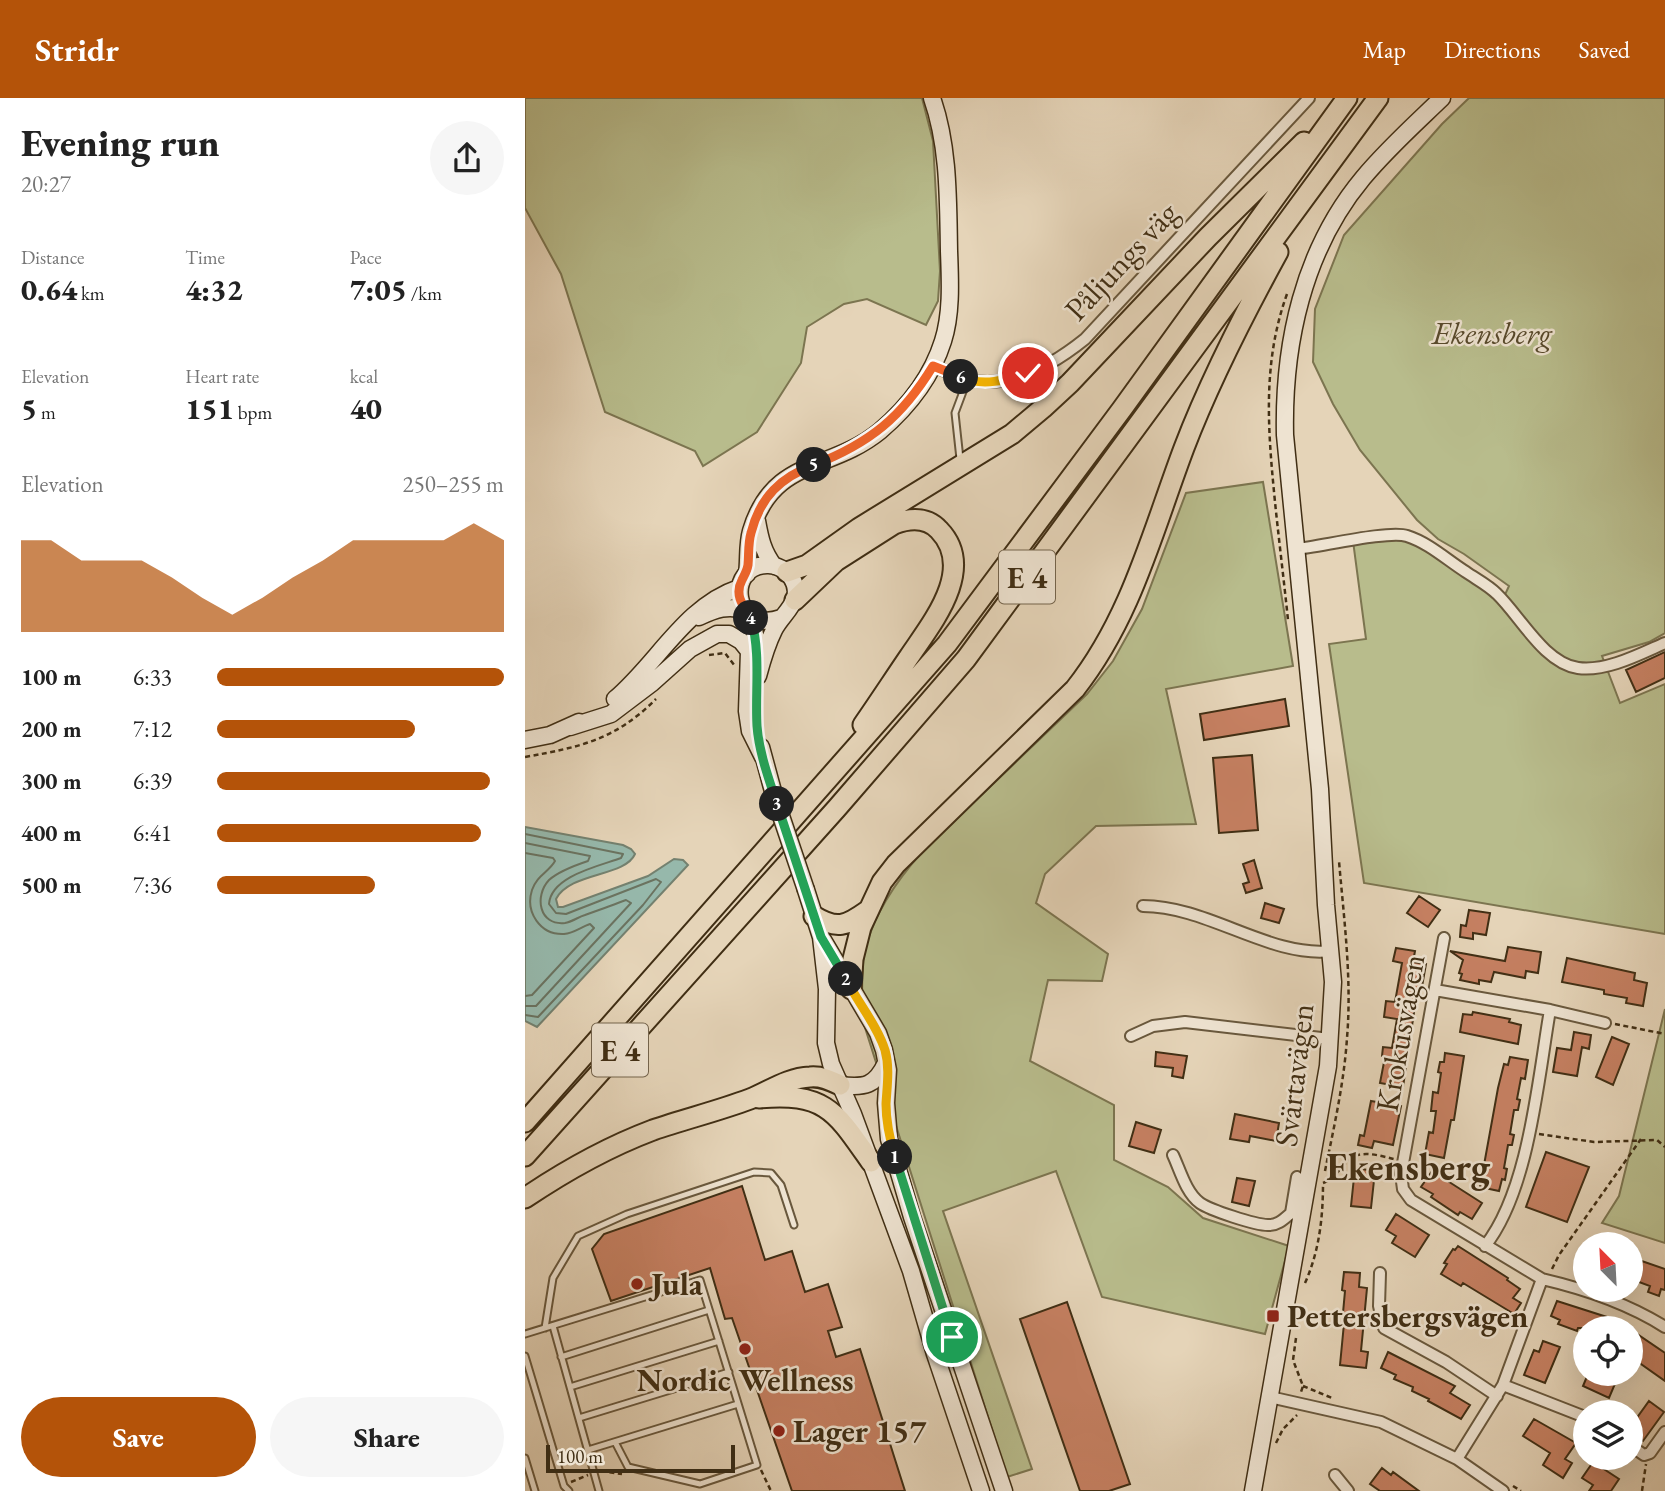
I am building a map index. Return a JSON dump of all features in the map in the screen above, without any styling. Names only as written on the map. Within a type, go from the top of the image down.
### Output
[{"type":"highway","name":"E 4","points":[[525,1156],[828,818],[966,659],[1378,98]]},
{"type":"highway","name":"E 4","points":[[525,1122],[947,645],[1347,99]]},
{"type":"highway","points":[[780,569],[807,565],[859,528],[1012,433],[1070,383],[1208,237],[1347,99]]},
{"type":"highway","points":[[851,989],[853,959],[867,911],[882,882],[896,864],[1075,690],[1105,647],[1127,604],[1215,371],[1312,188]]},
{"type":"highway","points":[[795,600],[836,561],[894,523],[904,520],[924,521],[941,531],[950,547],[953,575],[939,613],[818,792]]},
{"type":"highway","points":[[814,916],[838,926],[867,911]]},
{"type":"highway","points":[[525,1198],[573,1168],[649,1132],[751,1098],[786,1081],[822,1077],[840,1085]]},
{"type":"highway","points":[[751,1098],[807,1098],[828,1108],[847,1128],[871,1162]]},
{"type":"main road","points":[[932,98],[943,139],[950,270],[944,338],[933,366],[921,385],[891,421],[859,445],[784,479],[772,490],[751,532],[739,596],[748,613],[756,639],[757,728],[774,795],[821,937],[878,1033],[887,1060],[886,1103],[890,1139],[912,1217],[1004,1491]]},
{"type":"main road","name":"Svärtavägen","points":[[1253,1491],[1297,1214],[1328,1066],[1333,982],[1320,789],[1285,435],[1287,356],[1301,297],[1313,263],[1336,215],[1355,188],[1395,142],[1442,98]]},
{"type":"main road","points":[[757,519],[767,557],[795,584],[795,600],[774,629],[758,676]]},
{"type":"main road","points":[[570,727],[608,705],[629,688],[709,602],[743,581],[759,566],[780,569]]},
{"type":"main road","points":[[688,622],[716,610],[736,607],[765,621],[781,618]]},
{"type":"main road","points":[[525,740],[611,714],[652,683],[689,649],[717,634],[729,634],[741,641],[749,651],[747,711],[750,731],[763,757]]},
{"type":"main road","points":[[821,937],[827,989],[826,1043],[831,1064],[911,1271],[935,1354],[981,1491]]},
{"type":"main road","points":[[840,1085],[869,1084],[878,1078],[887,1060]]},
{"type":"street","name":"Påljungs väg","points":[[933,366],[968,380],[988,382],[1006,380],[1047,365],[1067,354],[1085,339],[1309,98]]},
{"type":"street","points":[[1296,550],[1405,535],[1431,547],[1494,591],[1515,612],[1538,642],[1560,661],[1579,668],[1606,666],[1665,643]]},
{"type":"street","points":[[1143,906],[1164,906],[1201,916],[1294,949],[1313,953],[1331,951]]},
{"type":"street","name":"Krokusvägen","points":[[1444,938],[1401,1174],[1403,1189],[1411,1200],[1544,1279],[1620,1303],[1665,1327]]},
{"type":"street","points":[[1435,990],[1550,1010],[1605,1023]]},
{"type":"street","points":[[1485,1246],[1495,1233],[1510,1200],[1524,1156],[1550,1010]]},
{"type":"street","points":[[1131,1036],[1153,1026],[1185,1022],[1330,1040]]},
{"type":"street","points":[[1173,1155],[1199,1203],[1248,1222],[1269,1226],[1297,1214],[1297,1177]]},
{"type":"street","points":[[1380,1273],[1379,1306],[1384,1328],[1446,1362],[1497,1396]]},
{"type":"street","points":[[1457,1460],[1503,1385],[1544,1279]]},
{"type":"street","points":[[1503,1385],[1573,1412]]},
{"type":"street","points":[[1270,1397],[1381,1422],[1457,1460],[1503,1491]]},
{"type":"street","points":[[1643,1454],[1650,1452],[1665,1432]]},
{"type":"street","points":[[1335,1475],[1348,1491]]},
{"type":"lane","points":[[962,466],[955,413],[968,380]]},
{"type":"lane","points":[[545,1328],[553,1278],[579,1236],[627,1214],[754,1172],[771,1173],[781,1185],[794,1225]]},
{"type":"lane","points":[[525,1335],[700,1280],[757,1465],[700,1484],[628,1468],[615,1442]]},
{"type":"lane","points":[[561,1357],[709,1310]]},
{"type":"lane","points":[[552,1326],[599,1491]]},
{"type":"lane","points":[[570,1387],[719,1341]]},
{"type":"lane","points":[[525,1356],[564,1486],[569,1491]]},
{"type":"lane","points":[[579,1418],[729,1372]]},
{"type":"lane","points":[[588,1450],[739,1404]]},
{"type":"lane","points":[[525,1458],[535,1491]]},
{"type":"path","points":[[1288,289],[1277,319],[1267,399],[1288,624]]},
{"type":"path","points":[[705,656],[725,653],[732,659],[739,674]]},
{"type":"path","points":[[525,757],[562,751],[616,732],[658,697]]},
{"type":"path","points":[[1605,1023],[1665,1034]]},
{"type":"path","points":[[1529,1133],[1594,1142],[1657,1140],[1665,1147]]},
{"type":"path","points":[[1544,1279],[1641,1139]]},
{"type":"path","points":[[1323,1183],[1333,1179],[1349,1159],[1359,1155],[1372,1154],[1403,1164]]},
{"type":"path","points":[[1304,1284],[1314,1262],[1323,1212]]},
{"type":"path","points":[[1275,1445],[1283,1429],[1299,1411],[1303,1386],[1293,1360],[1296,1329]]},
{"type":"path","points":[[1642,1491],[1647,1454]]},
{"type":"green space","points":[[525,98],[922,98],[933,141],[940,271],[938,301],[926,325],[867,299],[844,304],[807,327],[801,363],[757,432],[703,466],[695,451],[605,412],[561,274],[525,208]]},
{"type":"green space","name":"Ekensberg","points":[[1469,98],[1665,98],[1665,633],[1649,642],[1602,656],[1620,703],[1665,684],[1665,934],[1364,883],[1329,644],[1366,639],[1353,541],[1405,535],[1503,599],[1509,586],[1438,539],[1417,520],[1360,450],[1333,404],[1313,362],[1315,309],[1344,235],[1442,124]]},
{"type":"green space","points":[[1263,482],[1293,666],[1166,689],[1196,824],[1096,826],[1045,874],[1036,903],[1108,954],[1102,981],[1048,980],[1030,1061],[1114,1105],[1114,1160],[1168,1187],[1203,1218],[1289,1246],[1265,1334],[1102,1297],[1056,1171],[943,1211],[1032,1469],[1007,1477],[862,1018],[862,972],[866,946],[889,896],[922,852],[1087,694],[1113,661],[1142,609],[1186,493]]},
{"type":"green space","points":[[1665,1009],[1665,1243],[1643,1236],[1643,1232],[1630,1232],[1602,1223],[1619,1196]]},
{"type":"water","points":[[525,827],[623,845],[635,854],[620,867],[563,890],[556,899],[558,907],[648,876],[674,859],[683,860],[688,865],[537,1027],[525,1021]]},
{"type":"building","points":[[1665,652],[1665,678],[1636,692],[1626,670]]},
{"type":"building","points":[[1285,699],[1289,726],[1204,740],[1200,714]]},
{"type":"building","points":[[1252,755],[1258,830],[1219,833],[1213,758]]},
{"type":"building","points":[[1254,860],[1262,888],[1246,893],[1243,884],[1249,882],[1243,864]]},
{"type":"building","points":[[1419,896],[1440,910],[1428,927],[1407,913]]},
{"type":"building","points":[[1265,903],[1284,909],[1279,923],[1261,918]]},
{"type":"building","points":[[1469,910],[1490,913],[1486,935],[1473,933],[1473,939],[1460,937],[1461,925],[1466,926]]},
{"type":"building","points":[[1508,947],[1541,952],[1538,973],[1526,971],[1525,978],[1494,972],[1491,982],[1479,980],[1479,984],[1460,980],[1463,960],[1450,951],[1505,961]]},
{"type":"building","points":[[1396,948],[1415,951],[1413,962],[1426,964],[1421,992],[1417,992],[1403,1087],[1380,1083],[1385,1057],[1382,1056],[1383,1047],[1392,1048],[1397,1019],[1384,1017],[1386,1001],[1395,1002],[1402,963],[1393,961]]},
{"type":"building","points":[[1567,958],[1635,973],[1634,980],[1647,983],[1643,1006],[1626,1003],[1627,998],[1604,994],[1604,990],[1562,982]]},
{"type":"building","points":[[1473,1012],[1510,1019],[1509,1022],[1521,1025],[1518,1044],[1460,1032],[1463,1014],[1472,1015]]},
{"type":"building","points":[[1574,1032],[1591,1035],[1589,1049],[1582,1047],[1577,1076],[1553,1072],[1557,1048],[1571,1050]]},
{"type":"building","points":[[1612,1037],[1629,1044],[1613,1085],[1596,1077]]},
{"type":"building","points":[[1156,1052],[1187,1056],[1183,1078],[1172,1076],[1173,1068],[1155,1066]]},
{"type":"building","points":[[1445,1053],[1464,1056],[1454,1120],[1451,1120],[1444,1158],[1425,1154],[1429,1132],[1433,1133],[1436,1111],[1431,1111],[1433,1092],[1438,1093],[1441,1073],[1438,1072],[1440,1062],[1444,1062]]},
{"type":"building","points":[[1510,1057],[1528,1060],[1525,1079],[1521,1078],[1518,1110],[1514,1110],[1510,1134],[1514,1135],[1512,1145],[1508,1145],[1505,1180],[1502,1179],[1499,1191],[1480,1187],[1498,1088],[1504,1064],[1508,1065]]},
{"type":"building","points":[[1371,1101],[1401,1106],[1393,1145],[1374,1141],[1372,1148],[1358,1145],[1360,1135],[1364,1136]]},
{"type":"building","points":[[1235,1114],[1279,1123],[1276,1141],[1250,1136],[1249,1142],[1230,1139]]},
{"type":"building","points":[[1136,1122],[1161,1130],[1154,1153],[1129,1146]]},
{"type":"building","points":[[1546,1152],[1589,1167],[1567,1222],[1526,1207]]},
{"type":"building","points":[[1355,1168],[1375,1171],[1371,1208],[1351,1206]]},
{"type":"building","points":[[1432,1171],[1482,1203],[1472,1219],[1460,1212],[1458,1215],[1421,1187]]},
{"type":"building","points":[[1237,1178],[1255,1181],[1249,1206],[1232,1202]]},
{"type":"building","points":[[742,1186],[765,1260],[792,1251],[805,1292],[828,1284],[842,1327],[828,1331],[836,1357],[860,1349],[905,1491],[792,1491],[732,1318],[725,1319],[710,1268],[611,1301],[592,1249],[604,1234]]},
{"type":"building","points":[[1396,1214],[1429,1235],[1415,1257],[1392,1243],[1396,1236],[1386,1230]]},
{"type":"building","points":[[1458,1246],[1508,1278],[1507,1280],[1520,1289],[1513,1298],[1521,1303],[1514,1314],[1463,1283],[1461,1286],[1441,1274],[1447,1264],[1444,1263]]},
{"type":"building","points":[[1643,1261],[1665,1269],[1665,1290],[1661,1289],[1659,1296],[1648,1292],[1650,1286],[1643,1283]]},
{"type":"building","points":[[1344,1272],[1360,1273],[1359,1287],[1367,1288],[1361,1351],[1368,1352],[1366,1368],[1340,1365],[1345,1313],[1345,1291],[1342,1290]]},
{"type":"building","points":[[1557,1301],[1604,1316],[1573,1316],[1573,1330],[1558,1324],[1560,1320],[1551,1316]]},
{"type":"building","points":[[1067,1302],[1130,1484],[1109,1491],[1080,1491],[1020,1319]]},
{"type":"building","points":[[1643,1338],[1665,1353],[1665,1381],[1643,1365]]},
{"type":"building","points":[[1543,1341],[1560,1347],[1545,1383],[1524,1375],[1534,1350],[1539,1352]]},
{"type":"building","points":[[1388,1352],[1455,1386],[1450,1393],[1470,1405],[1461,1419],[1412,1391],[1413,1387],[1394,1379],[1396,1375],[1381,1368]]},
{"type":"building","points":[[1583,1386],[1614,1386],[1609,1398]]},
{"type":"building","points":[[1649,1401],[1664,1412],[1643,1441],[1643,1409]]},
{"type":"building","points":[[1534,1419],[1573,1441],[1573,1447],[1565,1459],[1572,1463],[1563,1478],[1543,1465],[1550,1453],[1523,1436]]},
{"type":"building","points":[[1382,1468],[1391,1475],[1393,1472],[1419,1491],[1380,1491],[1370,1484]]},
{"type":"building","points":[[1588,1470],[1605,1470],[1619,1479],[1611,1491],[1589,1491],[1593,1485],[1582,1478]]},
{"type":"place","name":"Jula","points":[[637,1284]]},
{"type":"place","name":"Pettersbergsvägen","points":[[1273,1316]]},
{"type":"place","name":"Nordic Wellness","points":[[745,1349]]},
{"type":"place","name":"Lager 157","points":[[779,1431]]},
{"type":"district","name":"Ekensberg","points":[[1408,1166]]},
{"type":"route","points":[[952,1337],[912,1217],[890,1139],[886,1103],[888,1070],[884,1050],[878,1033],[821,937],[763,757],[757,728],[756,639],[751,616],[741,604],[739,588],[747,574],[751,532],[772,490],[796,472],[859,445],[876,433],[905,406],[933,366],[968,380],[988,382],[1028,373]]}]
